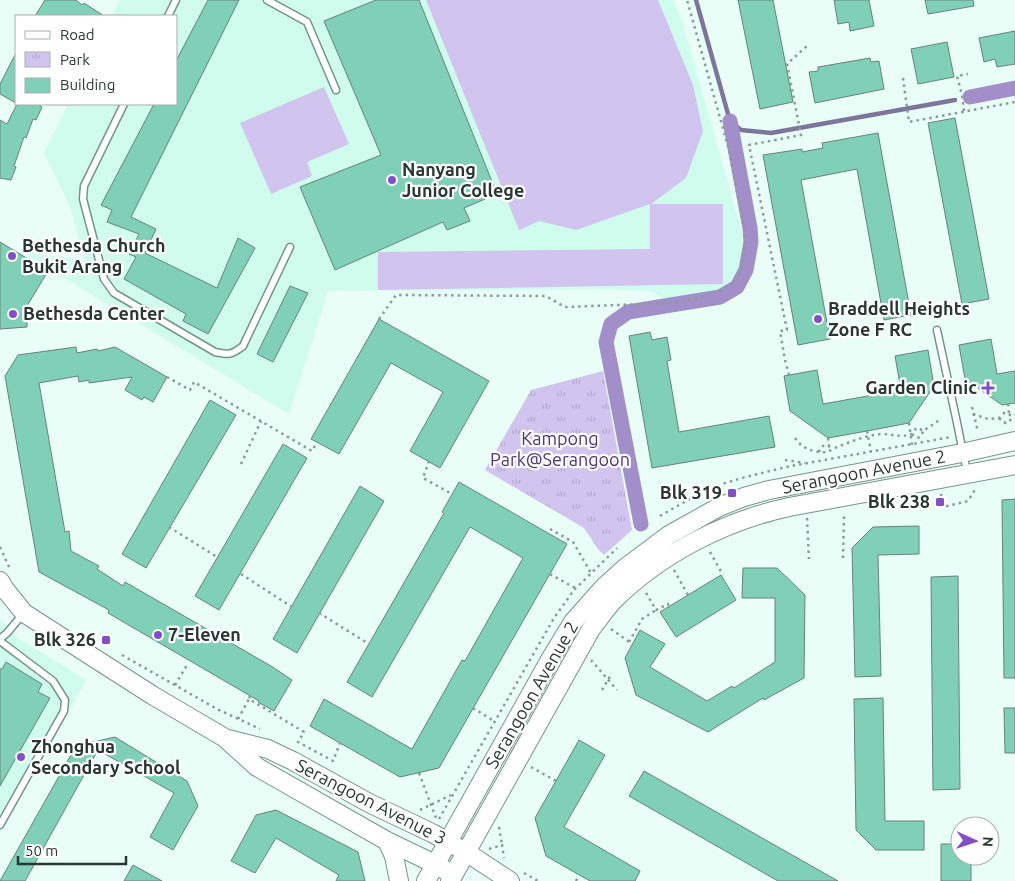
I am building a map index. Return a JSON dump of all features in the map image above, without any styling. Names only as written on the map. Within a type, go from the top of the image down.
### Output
[{"type":"main road","name":"Serangoon Avenue 2","points":[[426,881],[573,622],[626,568],[662,540],[718,507],[744,497],[769,490],[1015,441]]},
{"type":"main road","name":"Serangoon Avenue 2","points":[[455,879],[466,852],[591,629],[613,600],[635,580],[682,548],[755,516],[789,507],[1015,465]]},
{"type":"main road","name":"Serangoon Avenue 3","points":[[6,576],[4,588],[24,613],[152,696],[225,738],[257,767],[387,841],[435,864],[455,879]]},
{"type":"main road","name":"Serangoon Avenue 3","points":[[225,738],[268,749],[369,803],[448,842],[510,881]]},
{"type":"main road","points":[[387,841],[394,856],[399,881]]},
{"type":"lane","points":[[168,15],[176,0]]},
{"type":"lane","points":[[267,0],[307,22],[336,90]]},
{"type":"lane","points":[[123,105],[88,174],[84,186],[83,199],[104,279],[114,293],[215,352],[226,354],[236,352],[243,346],[290,247]]},
{"type":"lane","points":[[937,330],[967,473]]},
{"type":"lane","points":[[0,825],[64,711],[65,700],[53,681],[0,640],[24,613]]},
{"type":"path","points":[[379,319],[396,295],[546,296],[565,307],[673,302],[711,295],[736,281],[742,267],[744,228],[729,150],[687,0]]},
{"type":"path","points":[[789,375],[780,331],[787,330],[749,145],[801,135],[787,64],[808,45]]},
{"type":"path","points":[[964,112],[957,76],[968,74]]},
{"type":"path","points":[[903,78],[908,122],[1015,102]]},
{"type":"path","points":[[166,377],[190,390],[194,382],[312,451],[316,442]]},
{"type":"path","points":[[999,418],[1006,423],[1010,421],[1008,404]]},
{"type":"path","points":[[972,407],[978,432]]},
{"type":"path","points":[[973,414],[988,419],[999,418],[1004,412],[1015,415]]},
{"type":"path","points":[[795,438],[804,448],[826,452],[868,436],[884,434],[911,435],[919,438],[922,436],[923,431],[941,419]]},
{"type":"path","points":[[241,464],[261,421]]},
{"type":"path","points":[[909,423],[912,444]]},
{"type":"path","points":[[911,435],[917,428],[923,431]]},
{"type":"path","points":[[867,431],[871,452]]},
{"type":"path","points":[[828,438],[830,451]]},
{"type":"path","points":[[819,452],[822,446],[829,446]]},
{"type":"path","points":[[785,460],[807,463]]},
{"type":"path","points":[[429,461],[423,478],[452,494]]},
{"type":"path","points":[[921,498],[944,507],[968,501],[976,488],[984,486]]},
{"type":"path","points":[[941,494],[944,507]]},
{"type":"path","points":[[843,558],[844,509]]},
{"type":"path","points":[[807,516],[809,559]]},
{"type":"path","points":[[169,527],[218,558]]},
{"type":"path","points":[[550,529],[573,542],[591,573]]},
{"type":"path","points":[[0,547],[6,576]]},
{"type":"path","points":[[708,548],[723,575]]},
{"type":"path","points":[[672,569],[688,595]]},
{"type":"path","points":[[241,574],[292,607]]},
{"type":"path","points":[[550,574],[575,588]]},
{"type":"path","points":[[639,597],[645,592],[656,610]]},
{"type":"path","points":[[606,635],[611,629],[631,643],[642,620],[656,610],[668,604],[669,606]]},
{"type":"path","points":[[319,613],[369,644]]},
{"type":"path","points":[[118,653],[217,709],[261,730]]},
{"type":"path","points":[[587,668],[591,660],[617,690]]},
{"type":"path","points":[[175,685],[187,665]]},
{"type":"path","points":[[602,690],[612,673]]},
{"type":"path","points":[[238,719],[250,696]]},
{"type":"path","points":[[249,699],[304,732],[298,742],[333,761],[340,743]]},
{"type":"path","points":[[473,708],[494,721]]},
{"type":"path","points":[[529,767],[556,781]]},
{"type":"path","points":[[419,773],[437,822],[430,818]]},
{"type":"path","points":[[424,815],[417,811],[453,795]]},
{"type":"path","points":[[495,827],[498,822],[502,846]]},
{"type":"path","points":[[576,881],[579,875]]},
{"type":"shaded area","name":"Nanyang Junior College","points":[[120,0],[673,0],[682,21],[743,236],[739,271],[735,279],[709,294],[672,301],[649,291],[607,289],[328,291],[289,414],[23,253],[85,260],[70,207],[44,153],[68,105],[178,105],[178,15],[112,15]]},
{"type":"shaded area","name":"Zhonghua Secondary School","points":[[0,619],[18,638],[86,680],[0,834]]},
{"type":"green space","points":[[426,0],[658,0],[693,85],[703,131],[686,178],[651,204],[723,204],[723,284],[378,290],[378,252],[650,249],[650,204],[576,230],[539,221],[519,230]]},
{"type":"green space","points":[[324,87],[349,144],[307,162],[312,176],[271,194],[240,123]]},
{"type":"green space","name":"Kampong Park@Serangoon","points":[[603,371],[632,530],[604,555],[584,528],[485,470],[531,390]]},
{"type":"building","points":[[45,0],[76,0],[102,15],[36,15]]},
{"type":"building","points":[[208,0],[239,0],[131,217],[156,229],[145,253],[217,288],[238,238],[255,248],[208,334],[183,321],[186,314],[124,279],[136,257],[129,254],[139,234],[107,222],[112,210],[101,205],[153,105],[178,105],[178,57]]},
{"type":"building","points":[[376,0],[419,0],[497,194],[464,208],[470,221],[447,230],[443,222],[335,270],[300,187],[381,155],[324,21]]},
{"type":"building","points":[[738,0],[773,0],[793,102],[760,109]]},
{"type":"building","points":[[834,0],[869,0],[874,26],[850,31],[849,22],[838,24]]},
{"type":"building","points":[[925,0],[973,0],[974,6],[928,14]]},
{"type":"building","points":[[1015,31],[1015,64],[997,67],[995,59],[984,62],[979,38]]},
{"type":"building","points":[[947,42],[954,77],[918,84],[911,49]]},
{"type":"building","points":[[15,55],[15,102],[0,94],[0,84]]},
{"type":"building","points":[[870,58],[871,62],[879,61],[884,89],[815,103],[809,72],[818,71],[818,67]]},
{"type":"building","points":[[16,105],[40,105],[42,107],[36,120],[33,119],[26,138],[24,137],[11,180],[0,178],[0,120],[7,124]]},
{"type":"building","points":[[955,118],[989,299],[962,304],[928,123]]},
{"type":"building","points":[[878,133],[911,315],[884,320],[857,169],[801,180],[830,339],[798,345],[763,155],[802,149],[802,152],[823,148],[822,143]]},
{"type":"building","points":[[0,242],[48,271],[27,306],[27,327],[0,329]]},
{"type":"building","points":[[290,286],[308,293],[273,362],[257,354]]},
{"type":"building","points":[[379,319],[489,381],[440,468],[410,451],[443,392],[391,363],[339,454],[311,439]]},
{"type":"building","points":[[650,332],[652,340],[667,337],[671,360],[667,361],[679,432],[769,416],[775,447],[652,468],[629,336]]},
{"type":"building","points":[[991,339],[997,374],[1015,371],[1015,403],[1002,405],[965,379],[959,345]]},
{"type":"building","points":[[76,347],[77,353],[115,347],[167,377],[153,402],[144,397],[142,400],[125,390],[132,377],[89,383],[89,380],[79,382],[78,376],[39,383],[65,532],[69,531],[71,551],[99,566],[97,569],[123,586],[125,582],[292,680],[274,711],[108,613],[109,610],[39,572],[5,376],[18,355]]},
{"type":"building","points":[[928,350],[934,386],[909,423],[828,438],[790,411],[784,376],[817,370],[823,404],[901,390],[895,356]]},
{"type":"building","points":[[210,400],[236,415],[146,568],[122,554]]},
{"type":"building","points":[[283,444],[307,458],[219,610],[195,596]]},
{"type":"building","points":[[459,482],[567,544],[439,768],[400,777],[310,726],[324,699],[412,749],[462,660],[465,661],[523,558],[470,527],[372,697],[347,682],[444,513],[442,512]]},
{"type":"building","points":[[360,486],[384,501],[297,653],[273,639]]},
{"type":"building","points":[[1015,499],[1015,678],[1004,678],[1002,500]]},
{"type":"building","points":[[919,526],[919,554],[878,555],[881,676],[855,677],[852,548],[873,527]]},
{"type":"building","points":[[743,568],[777,568],[805,595],[804,678],[764,700],[763,698],[708,732],[636,695],[625,658],[640,630],[665,644],[650,667],[707,701],[732,686],[734,688],[775,662],[775,598],[742,598]]},
{"type":"building","points":[[721,575],[736,600],[676,637],[660,612]]},
{"type":"building","points":[[958,576],[960,789],[933,790],[931,577]]},
{"type":"building","points":[[6,662],[42,684],[38,692],[50,698],[0,786],[0,669],[2,669]]},
{"type":"building","points":[[883,698],[885,821],[924,821],[924,850],[876,850],[856,830],[854,699]]},
{"type":"building","points":[[1004,708],[1015,708],[1015,753],[1005,753]]},
{"type":"building","points":[[115,737],[187,781],[198,806],[173,850],[150,837],[174,793],[98,750],[25,881],[0,881],[76,746]]},
{"type":"building","points":[[579,740],[605,755],[564,827],[640,871],[635,881],[590,881],[546,856],[535,818]]},
{"type":"building","points":[[644,771],[838,881],[778,881],[629,796]]},
{"type":"building","points":[[276,810],[358,852],[365,881],[336,881],[339,875],[276,838],[255,873],[231,861],[256,815]]},
{"type":"building","points":[[941,844],[950,844],[950,866],[971,866],[971,881],[941,881]]},
{"type":"building","points":[[133,865],[162,881],[124,881]]},
{"type":"waterway","points":[[696,0],[730,121],[741,130],[771,133],[955,100]]},
{"type":"waterway","points":[[970,97],[1015,88]]},
{"type":"waterway","points":[[641,524],[606,342],[611,324],[628,312],[720,297],[737,287],[746,270],[751,242],[730,121]]},
{"type":"place","name":"Nanyang Junior College","points":[[392,180]]},
{"type":"place","name":"Bethesda Church Bukit Arang","points":[[12,256]]},
{"type":"place","name":"Bethesda Center","points":[[13,314]]},
{"type":"place","name":"Braddell Heights Zone F RC","points":[[818,319]]},
{"type":"place","name":"Garden Clinic","points":[[988,388]]},
{"type":"place","name":"Blk 319","points":[[732,493]]},
{"type":"place","name":"Blk 238","points":[[940,502]]},
{"type":"place","name":"7-Eleven","points":[[158,635]]},
{"type":"place","name":"Blk 326","points":[[106,640]]},
{"type":"place","name":"Zhonghua Secondary School","points":[[21,757]]}]
